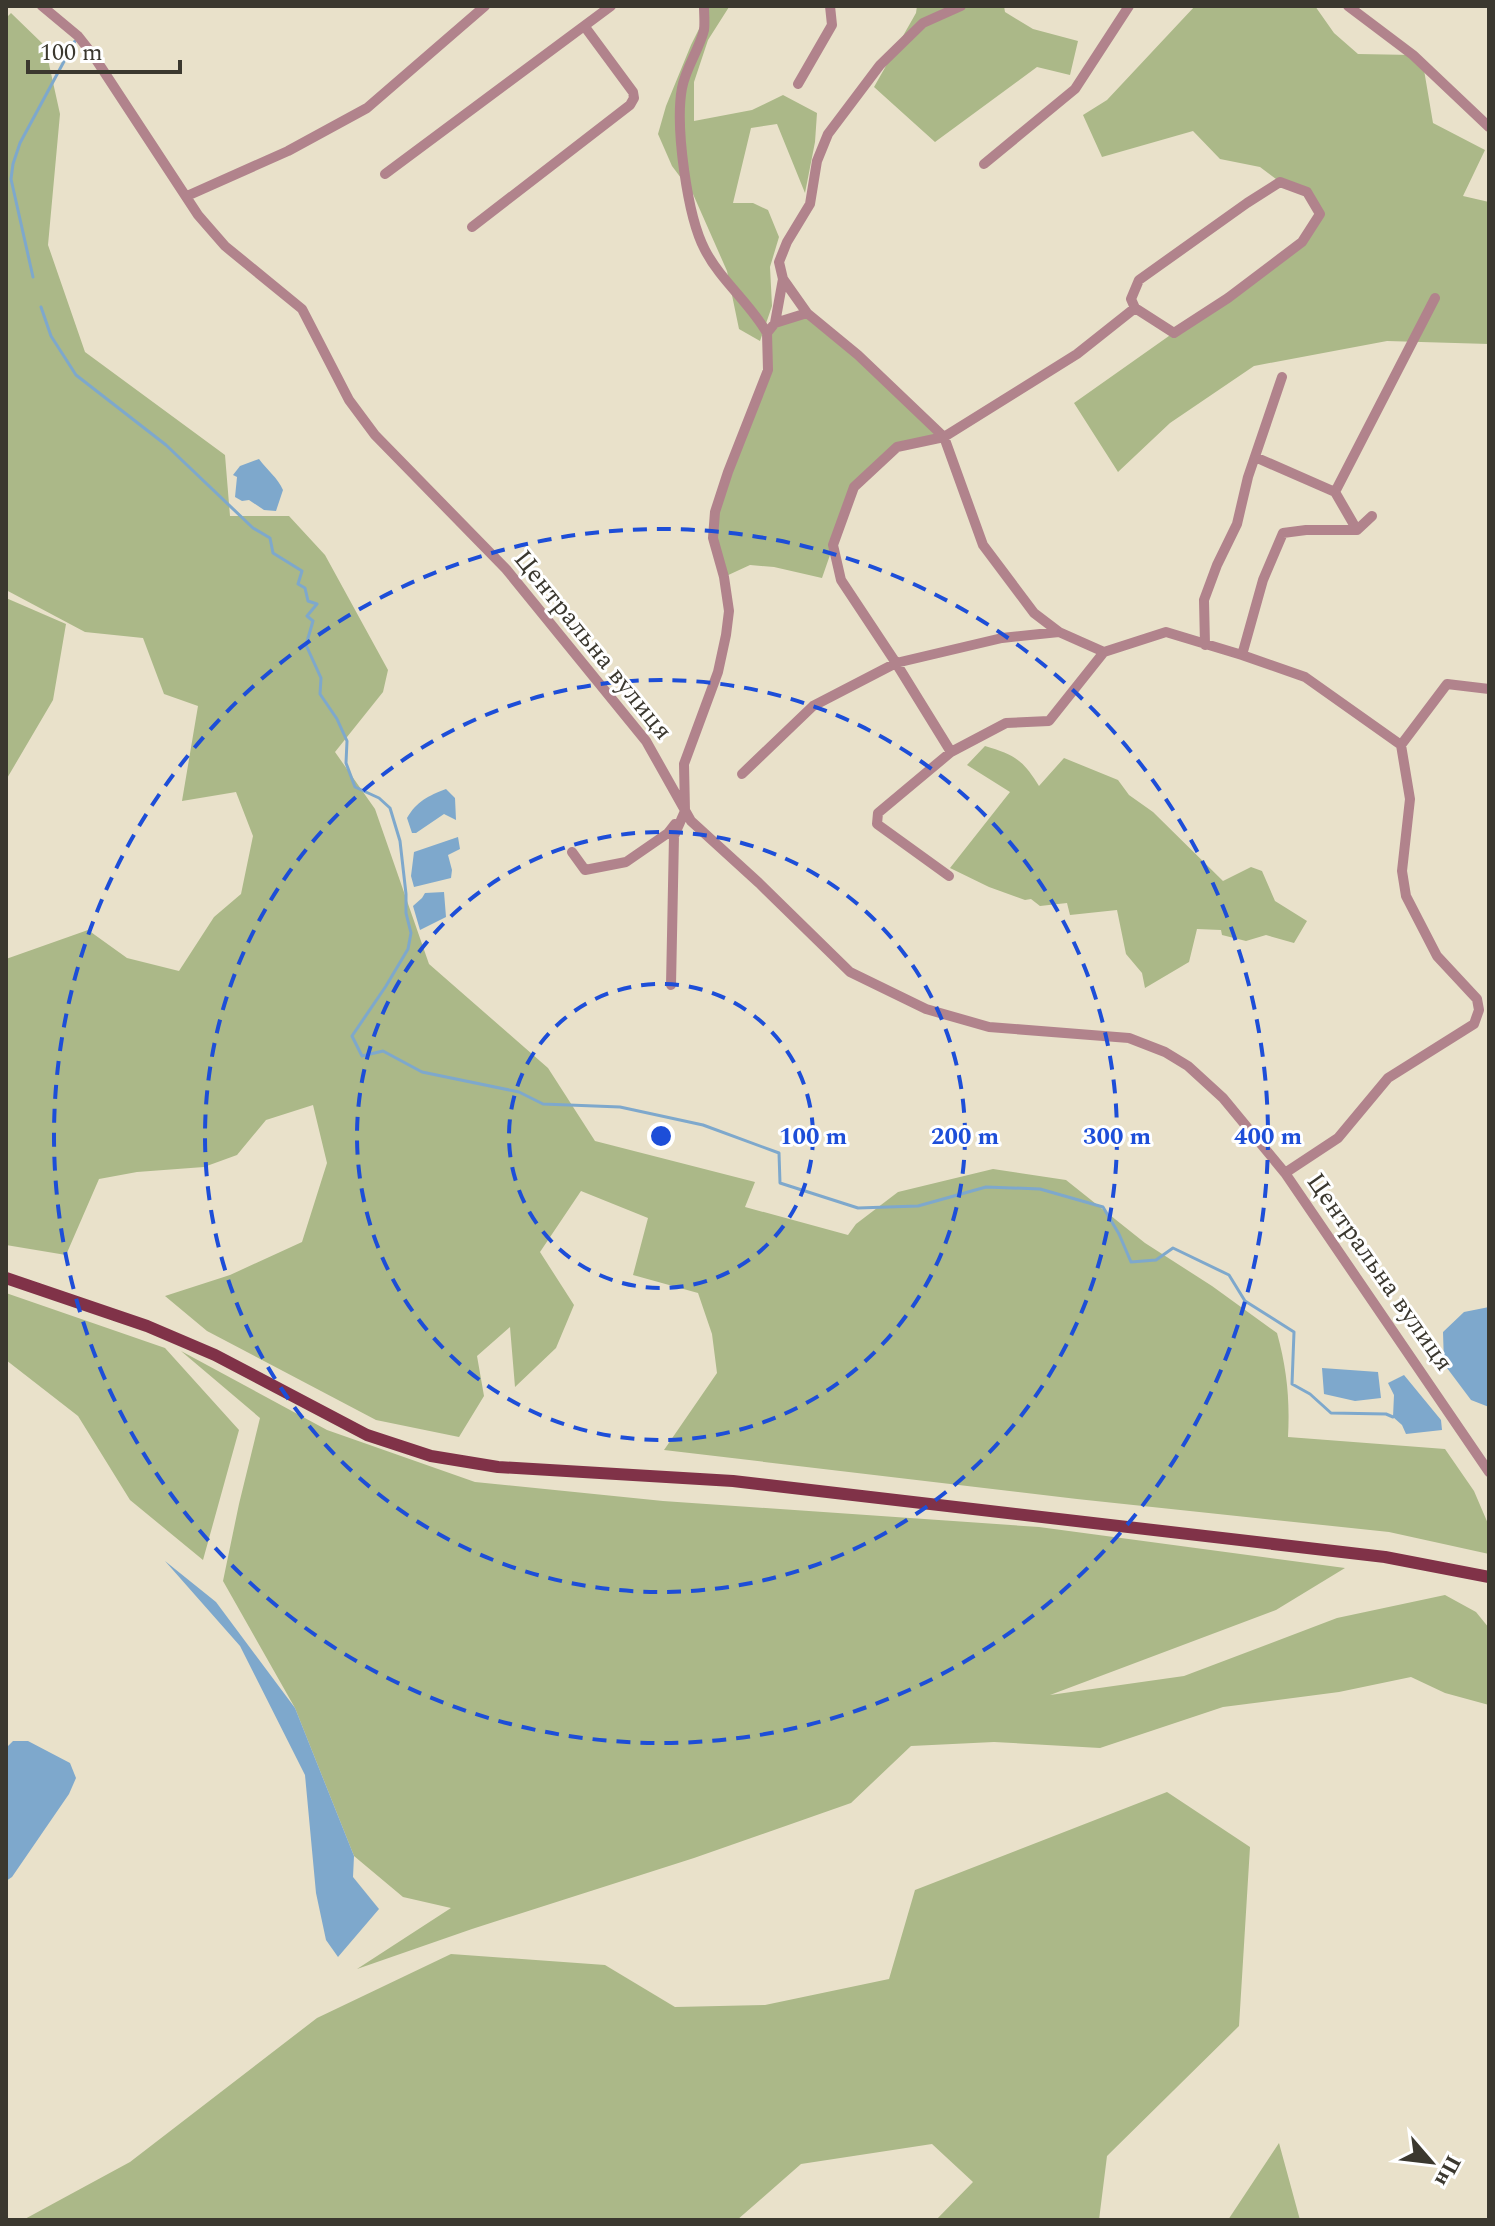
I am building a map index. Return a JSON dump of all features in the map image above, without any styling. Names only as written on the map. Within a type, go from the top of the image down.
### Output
[{"type":"main road","points":[[6,1278],[147,1326],[215,1355],[367,1435],[431,1456],[498,1467],[733,1481],[1385,1557],[1489,1577]]},
{"type":"street","name":"Центральна вулиця","points":[[42,6],[78,36],[93,55],[198,215],[225,246],[302,309],[349,400],[375,435],[506,569],[646,741],[691,821],[850,972],[926,1009],[989,1027],[1129,1038],[1165,1052],[1188,1066],[1223,1098],[1285,1173],[1489,1472]]},
{"type":"street","points":[[187,196],[288,151],[367,108],[485,6]]},
{"type":"street","points":[[385,174],[611,6]]},
{"type":"street","points":[[671,985],[674,836],[685,811],[684,764],[718,672],[729,611],[713,538],[715,512],[768,370],[767,333],[704,248],[693,213],[681,149],[679,121],[682,88],[704,30],[704,6]]},
{"type":"street","points":[[798,84],[832,25],[830,6]]},
{"type":"street","points":[[961,6],[923,23],[880,65],[828,134],[817,161],[810,204],[779,262],[783,279],[807,313],[858,355],[944,437],[983,545],[1034,613],[1059,632],[1104,652]]},
{"type":"street","points":[[984,164],[1075,89],[1129,6]]},
{"type":"street","points":[[1348,6],[1413,55],[1489,127]]},
{"type":"street","points":[[1361,16],[1371,6]]},
{"type":"street","points":[[472,227],[588,139],[630,105],[634,98],[633,92],[585,27]]},
{"type":"street","points":[[1280,182],[1307,192],[1320,214],[1302,242],[1228,298],[1174,333],[1135,308],[1131,299],[1139,280],[1280,182]]},
{"type":"street","points":[[767,333],[775,323],[783,279]]},
{"type":"street","points":[[1335,492],[1435,298]]},
{"type":"street","points":[[951,752],[841,580],[833,545],[854,487],[897,447],[944,437],[1077,354],[1135,308]]},
{"type":"street","points":[[775,323],[807,313]]},
{"type":"street","points":[[1205,645],[1204,600],[1237,524],[1255,457],[1282,377]]},
{"type":"street","points":[[1255,457],[1335,492],[1357,530]]},
{"type":"street","points":[[1242,655],[1263,580],[1283,533],[1357,530],[1372,516]]},
{"type":"street","points":[[742,774],[813,706],[896,663],[1002,638],[1059,632]]},
{"type":"street","points":[[949,876],[877,824],[878,813],[951,752],[1006,723],[1049,721],[1104,652],[1166,632],[1305,677],[1401,745],[1410,799],[1402,871],[1406,896],[1437,956],[1477,999],[1479,1010],[1474,1024],[1388,1078],[1338,1138],[1285,1173]]},
{"type":"street","points":[[1401,745],[1447,684],[1489,689]]},
{"type":"street","points":[[572,852],[585,870],[626,862],[668,833],[685,811]]},
{"type":"green space","points":[[708,6],[729,7],[708,40],[694,82],[694,121],[752,110],[783,95],[817,113],[805,193],[777,124],[751,128],[733,203],[753,203],[768,210],[779,237],[770,267],[772,306],[760,341],[739,329],[727,271],[693,194],[672,166],[658,134],[666,106]]},
{"type":"green space","points":[[917,6],[1004,6],[1005,12],[1033,29],[1078,41],[1070,75],[1037,67],[935,142],[874,87]]},
{"type":"green space","points":[[1195,6],[1315,6],[1334,33],[1358,54],[1413,55],[1423,64],[1433,123],[1485,150],[1463,196],[1489,202],[1489,344],[1387,341],[1254,366],[1170,423],[1118,472],[1074,403],[1302,242],[1319,214],[1307,192],[1280,182],[1260,167],[1220,159],[1193,131],[1102,157],[1083,115],[1107,100]]},
{"type":"green space","points":[[11,13],[45,46],[60,114],[48,245],[85,352],[225,455],[230,516],[289,516],[325,555],[388,670],[383,692],[335,752],[375,809],[429,964],[548,1068],[595,1141],[755,1182],[745,1207],[848,1235],[856,1224],[898,1192],[993,1169],[1066,1180],[1145,1243],[1277,1333],[1287,1385],[1288,1437],[1445,1449],[1474,1491],[1489,1526],[1489,1554],[1389,1532],[664,1450],[717,1373],[712,1334],[698,1293],[633,1275],[648,1218],[581,1191],[540,1252],[574,1305],[556,1348],[515,1387],[510,1327],[477,1356],[484,1396],[459,1437],[376,1420],[207,1331],[165,1296],[230,1275],[302,1242],[327,1163],[313,1105],[266,1120],[237,1155],[204,1167],[137,1172],[99,1179],[66,1255],[6,1245],[6,959],[88,930],[127,958],[179,971],[214,917],[241,894],[253,836],[236,792],[182,801],[198,706],[164,694],[143,638],[85,632],[6,590],[6,18]]},
{"type":"green space","points":[[807,313],[944,437],[897,447],[854,486],[822,578],[750,565],[724,577],[713,538],[715,512],[768,370],[768,343],[775,323]]},
{"type":"green space","points":[[6,598],[66,624],[53,700],[6,780]]},
{"type":"green space","points":[[985,746],[1017,760],[1039,786],[1064,758],[1118,780],[1129,795],[1153,812],[1223,881],[1251,867],[1262,871],[1275,901],[1307,921],[1294,943],[1266,935],[1246,941],[1222,935],[1221,930],[1197,929],[1189,962],[1145,988],[1142,973],[1126,954],[1117,910],[1070,915],[1067,903],[1040,906],[1031,899],[1025,900],[989,887],[950,868],[1010,792],[967,765]]},
{"type":"green space","points":[[6,1293],[165,1348],[239,1430],[203,1560],[130,1500],[78,1416],[6,1360]]},
{"type":"green space","points":[[181,1351],[327,1430],[475,1482],[663,1501],[1039,1527],[1345,1568],[1276,1610],[1050,1695],[1184,1676],[1337,1618],[1445,1595],[1476,1612],[1489,1628],[1489,1705],[1445,1693],[1411,1677],[1339,1692],[1223,1707],[1100,1748],[994,1742],[911,1746],[851,1803],[357,1969],[451,1908],[403,1897],[354,1856],[295,1708],[223,1581],[260,1418]]},
{"type":"green space","points":[[1167,1792],[1250,1847],[1239,2026],[1107,2156],[1099,2220],[936,2220],[973,2182],[932,2144],[801,2164],[737,2220],[23,2220],[130,2162],[317,2018],[451,1954],[605,1965],[675,2007],[765,2005],[889,1979],[915,1890]]},
{"type":"green space","points":[[1279,2143],[1300,2220],[1228,2220]]},
{"type":"water","points":[[259,459],[283,490],[276,511],[264,510],[249,500],[242,501],[235,497],[237,477],[233,475],[240,466]]},
{"type":"water","points":[[446,789],[455,798],[456,820],[444,814],[412,833],[407,818],[411,812],[424,800]]},
{"type":"water","points":[[458,837],[460,849],[448,855],[451,878],[414,887],[411,876],[414,852]]},
{"type":"water","points":[[444,892],[446,917],[420,930],[413,906],[425,893]]},
{"type":"water","points":[[1489,1307],[1489,1407],[1471,1400],[1444,1364],[1443,1332],[1464,1312]]},
{"type":"water","points":[[1322,1368],[1378,1372],[1381,1398],[1355,1401],[1324,1394]]},
{"type":"water","points":[[1404,1375],[1441,1420],[1442,1430],[1406,1434],[1393,1417],[1394,1395],[1388,1383]]},
{"type":"water","points":[[165,1561],[216,1602],[295,1708],[354,1856],[353,1877],[379,1909],[338,1957],[326,1940],[316,1893],[305,1775],[240,1646]]},
{"type":"water","points":[[13,1741],[28,1741],[70,1763],[76,1778],[69,1794],[12,1877],[6,1881],[6,1748]]},
{"type":"waterway","points":[[33,277],[11,179],[13,164],[20,143],[75,41]]},
{"type":"waterway","points":[[41,307],[51,336],[76,375],[166,445],[253,528],[270,538],[273,553],[302,571],[298,584],[305,588],[308,601],[317,604],[307,616],[313,621],[306,645],[321,678],[320,694],[347,741],[346,763],[355,787],[379,798],[390,808],[400,841],[406,913],[411,933],[408,949],[352,1036],[362,1056],[383,1051],[422,1072],[519,1092],[543,1104],[620,1107],[703,1125],[779,1153],[780,1183],[858,1208],[918,1206],[986,1187],[1040,1189],[1103,1207],[1131,1262],[1156,1260],[1173,1248],[1229,1275],[1245,1301],[1294,1332],[1292,1384],[1310,1394],[1331,1413],[1386,1414],[1393,1417]]}]
